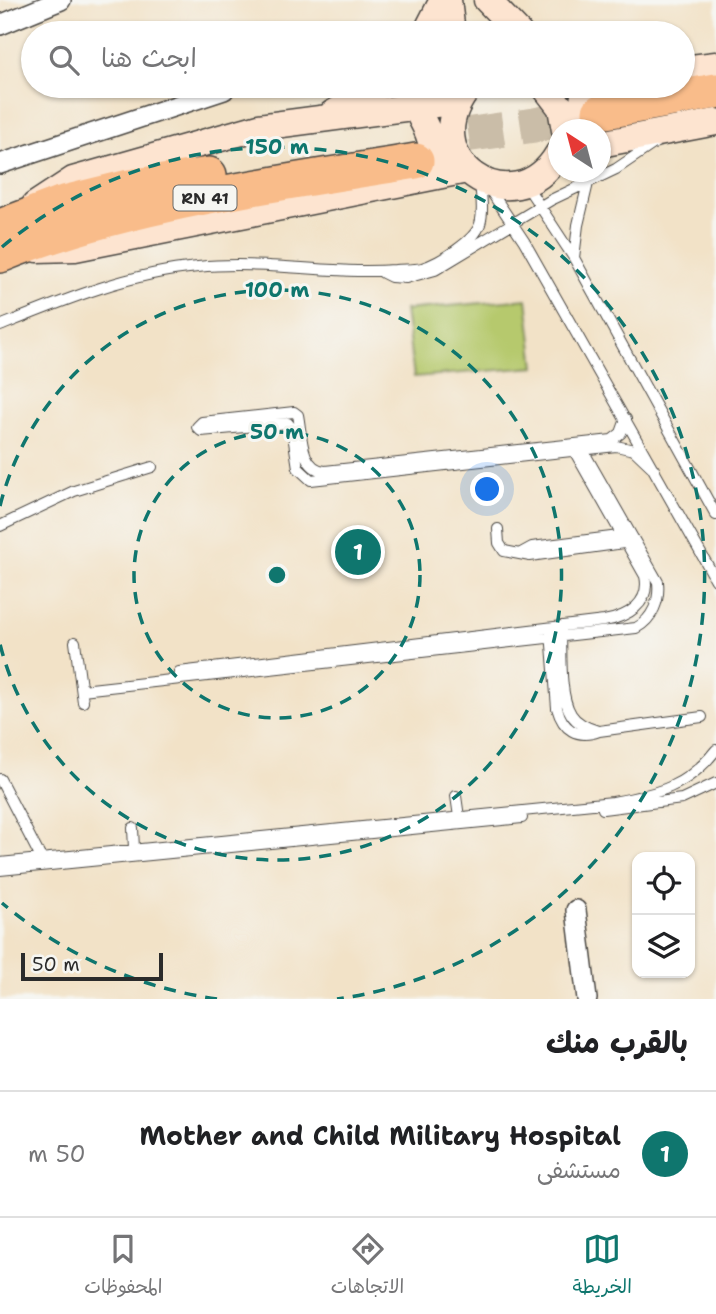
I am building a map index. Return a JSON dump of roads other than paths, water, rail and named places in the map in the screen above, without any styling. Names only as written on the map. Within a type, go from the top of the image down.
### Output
[{"type":"highway","points":[[695,96],[716,91]]},
{"type":"highway","points":[[600,119],[687,98]]},
{"type":"highway","points":[[609,119],[716,111]]},
{"type":"highway","name":"RN 41","points":[[6,239],[61,204],[129,187],[421,160]]},
{"type":"street","points":[[0,25],[61,0]]},
{"type":"street","points":[[433,21],[446,0]]},
{"type":"street","points":[[446,0],[450,21]]},
{"type":"street","points":[[482,0],[493,21]]},
{"type":"street","points":[[487,0],[507,21]]},
{"type":"street","points":[[695,68],[716,65]]},
{"type":"street","points":[[0,164],[200,98]]},
{"type":"street","points":[[325,119],[359,98]]},
{"type":"street","points":[[6,239],[52,192],[73,180],[259,127],[415,107],[445,98]]},
{"type":"street","points":[[459,98],[452,115],[452,145],[458,158],[477,177]]},
{"type":"street","points":[[558,98],[563,119]]},
{"type":"street","points":[[6,239],[75,248],[421,160],[434,163],[434,147],[429,132],[415,107]]},
{"type":"street","points":[[611,122],[676,129],[716,122]]},
{"type":"street","points":[[421,160],[498,186],[526,183],[548,169]]},
{"type":"street","points":[[576,910],[587,999]]},
{"type":"lane","points":[[382,272],[391,277],[406,278],[428,274],[540,207],[616,169],[676,129]]},
{"type":"lane","points":[[477,177],[512,223],[716,580]]},
{"type":"lane","points":[[0,326],[114,283],[156,273],[199,267],[267,266],[382,272],[430,265],[474,236],[480,226],[482,217],[477,177]]},
{"type":"lane","points":[[526,183],[574,258],[716,515]]},
{"type":"lane","points":[[574,258],[578,225],[589,183]]},
{"type":"lane","points":[[626,419],[621,433],[612,440],[576,447],[318,480],[306,476],[298,468],[292,428],[288,423],[201,431],[197,427],[202,422],[294,412],[298,415],[307,460],[313,468],[325,471],[576,447],[616,446],[642,455],[654,469]]},
{"type":"lane","points":[[556,631],[621,631],[636,628],[649,619],[657,599],[658,582],[628,538],[576,447]]},
{"type":"lane","points":[[0,526],[74,491],[152,467]]},
{"type":"lane","points":[[498,529],[499,543],[504,551],[521,553],[532,547],[628,538]]},
{"type":"lane","points":[[81,687],[556,631],[621,618],[638,607],[647,583],[628,538]]},
{"type":"lane","points":[[556,631],[565,699],[569,710],[583,725],[599,732],[702,717]]},
{"type":"lane","points":[[75,642],[83,702]]},
{"type":"lane","points":[[0,870],[134,849],[613,802],[669,789],[690,776],[716,750]]},
{"type":"lane","points":[[0,779],[43,862]]},
{"type":"lane","points":[[0,863],[43,862],[649,805],[682,799],[716,783]]},
{"type":"lane","points":[[456,796],[459,817]]},
{"type":"lane","points":[[133,828],[134,849]]},
{"type":"tunnel","points":[[416,142],[597,113]]},
{"type":"place","name":"Mother and Child Military Hospital","points":[[358,552]]}]
